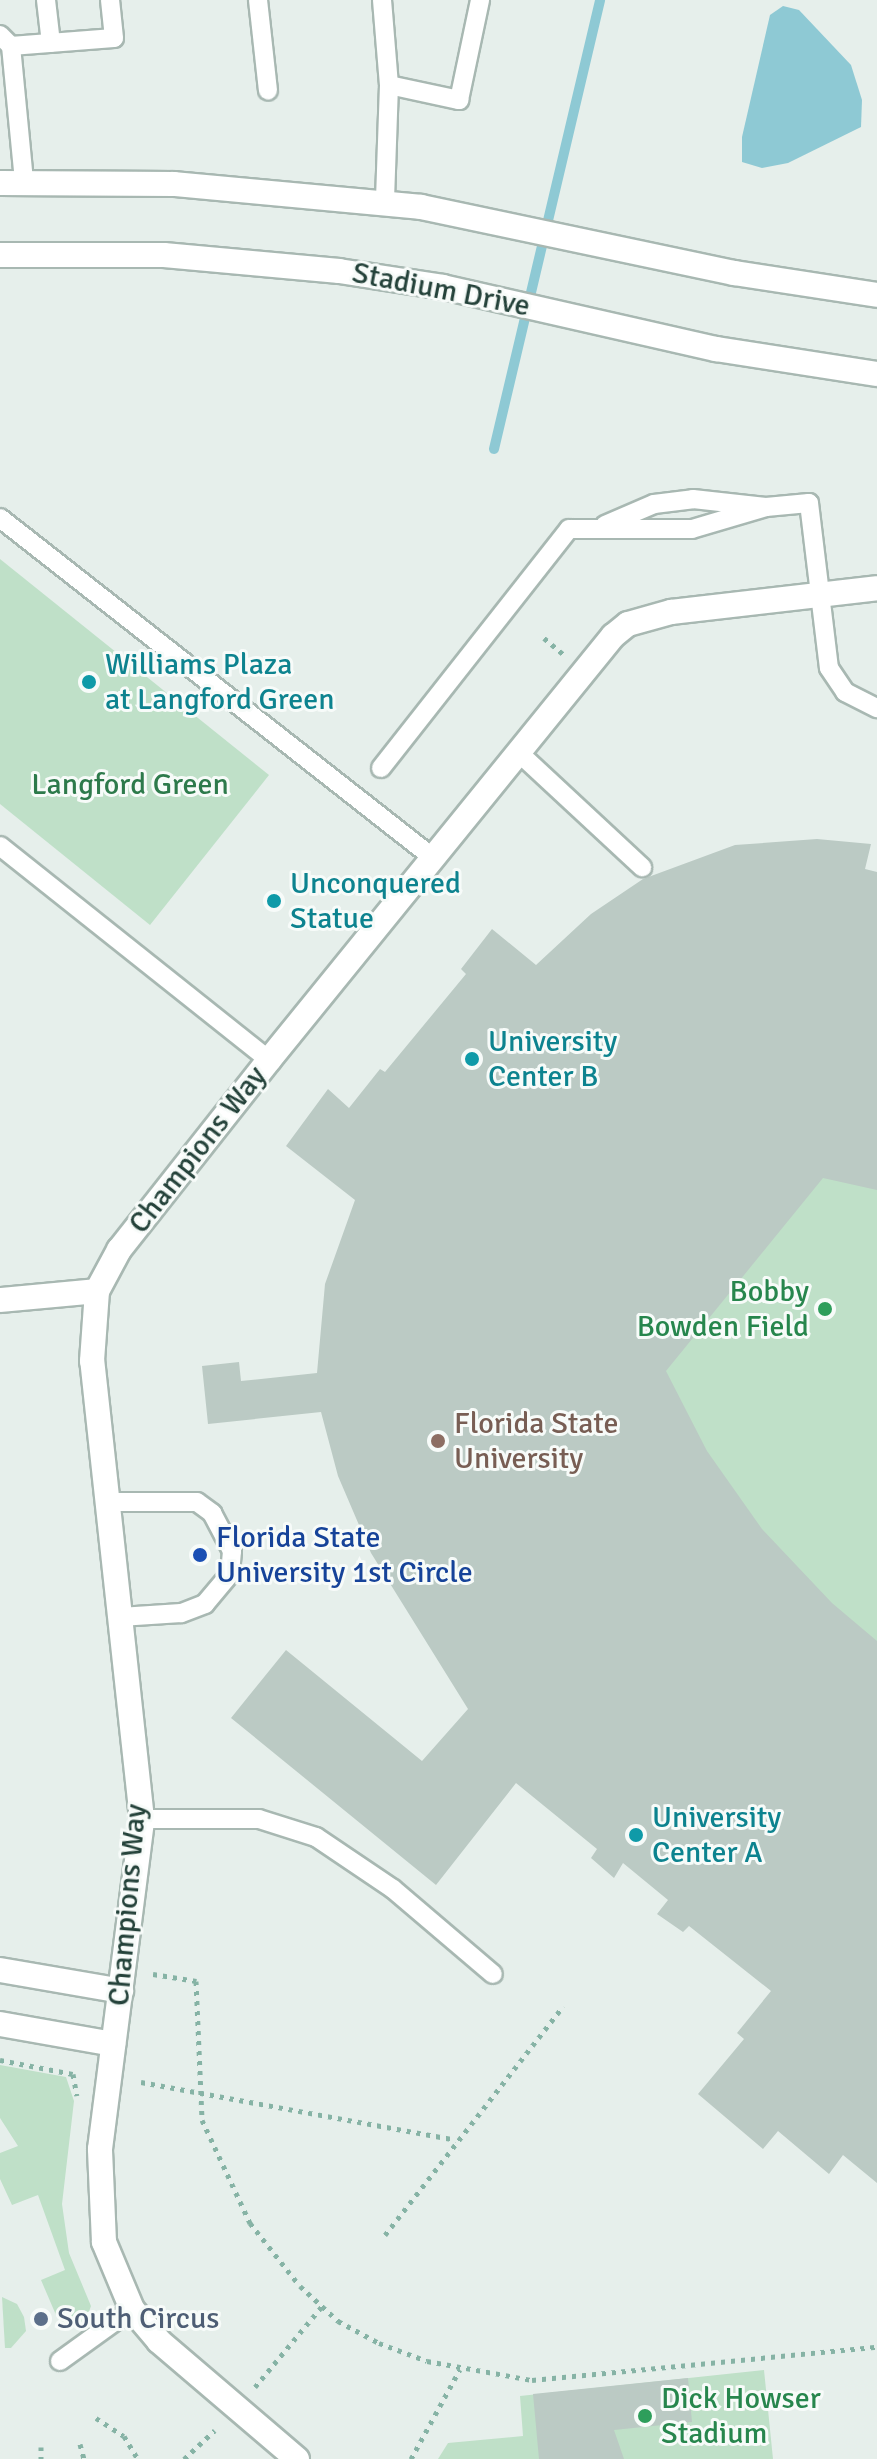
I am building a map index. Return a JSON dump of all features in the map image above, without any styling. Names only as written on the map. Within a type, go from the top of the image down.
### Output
[{"type":"street","points":[[8,181],[230,187],[385,202],[459,213],[630,251],[877,295]]},
{"type":"street","name":"Stadium Drive","points":[[0,258],[48,254],[253,261],[443,287],[611,328],[877,374]]},
{"type":"street","name":"Champions Way","points":[[132,2309],[104,2242],[99,2197],[113,2044],[142,1819],[90,1335],[97,1291],[119,1250],[597,651],[628,624],[671,612],[877,588]]},
{"type":"street","points":[[0,1300],[97,1291]]},
{"type":"street","points":[[0,1970],[121,1991]]},
{"type":"street","points":[[0,2024],[113,2044]]},
{"type":"street","points":[[132,2309],[191,2372],[297,2459]]},
{"type":"lane","points":[[46,0],[51,43]]},
{"type":"lane","points":[[8,181],[5,41],[51,43],[114,38],[110,0]]},
{"type":"lane","points":[[258,0],[268,90]]},
{"type":"lane","points":[[382,0],[389,85],[385,202]]},
{"type":"lane","points":[[389,85],[459,100],[480,0]]},
{"type":"lane","points":[[603,526],[654,504],[693,499],[766,507]]},
{"type":"lane","points":[[381,768],[569,529],[603,526],[692,529],[766,507],[809,503],[829,668],[845,692],[877,708]]},
{"type":"lane","points":[[0,518],[432,857]]},
{"type":"lane","points":[[517,751],[642,867]]},
{"type":"lane","points":[[0,846],[269,1060]]},
{"type":"lane","points":[[108,1502],[197,1502],[219,1522],[232,1551],[230,1574],[205,1604],[181,1613],[120,1617]]},
{"type":"lane","points":[[142,1819],[259,1819],[316,1837],[393,1889],[493,1974]]},
{"type":"lane","points":[[60,2361],[132,2309]]},
{"type":"path","points":[[544,638],[567,658]]},
{"type":"path","points":[[153,1974],[196,1981],[199,2092],[216,2156],[250,2223],[300,2286],[338,2321],[379,2343],[460,2369],[532,2380],[877,2347]]},
{"type":"path","points":[[385,2235],[563,2006]]},
{"type":"path","points":[[0,2060],[73,2074],[79,2104]]},
{"type":"path","points":[[141,2082],[456,2140]]},
{"type":"path","points":[[255,2387],[323,2305]]},
{"type":"path","points":[[411,2459],[460,2369]]},
{"type":"path","points":[[96,2418],[124,2436],[138,2459]]},
{"type":"path","points":[[184,2459],[215,2430]]},
{"type":"path","points":[[80,2444],[84,2459]]},
{"type":"path","points":[[41,2447],[41,2459]]},
{"type":"green space","name":"Langford Green","points":[[0,559],[269,775],[150,925],[0,804]]},
{"type":"green space","points":[[877,901],[877,1949],[443,1185]]},
{"type":"green space","points":[[0,2065],[66,2077],[74,2101],[62,2204],[69,2253],[91,2306],[84,2326],[66,2325],[56,2315],[41,2280],[65,2270],[38,2195],[12,2205],[0,2179],[0,2153],[18,2146],[0,2118]]},
{"type":"green space","points":[[2,2297],[17,2304],[24,2317],[26,2331],[11,2348],[5,2348]]},
{"type":"green space","name":"Dick Howser Stadium","points":[[764,2370],[773,2459],[438,2459],[448,2443],[523,2436],[520,2396]]},
{"type":"water","points":[[783,6],[799,10],[851,65],[862,100],[861,127],[788,163],[762,168],[742,162],[742,137],[770,15]]},
{"type":"building","points":[[817,839],[871,844],[865,869],[877,872],[877,1190],[823,1178],[666,1371],[707,1451],[762,1529],[832,1603],[877,1641],[877,2183],[843,2155],[829,2174],[778,2131],[763,2149],[698,2094],[744,2039],[737,2033],[771,1991],[689,1926],[683,1932],[657,1914],[668,1900],[623,1863],[614,1878],[591,1858],[597,1849],[516,1783],[436,1885],[231,1718],[286,1650],[422,1761],[468,1709],[371,1553],[338,1476],[321,1412],[208,1424],[202,1366],[239,1362],[241,1381],[317,1373],[325,1284],[355,1200],[286,1146],[328,1089],[349,1108],[380,1069],[385,1072],[466,974],[461,969],[492,929],[536,965],[591,914],[643,879],[735,845]]},
{"type":"building","points":[[688,2378],[692,2422],[614,2430],[624,2459],[539,2459],[533,2394]]},
{"type":"waterway","points":[[494,449],[600,0]]},
{"type":"place","name":"Williams Plaza at Langford Green","points":[[89,682]]},
{"type":"place","name":"Unconquered Statue","points":[[274,901]]},
{"type":"place","name":"University Center B","points":[[472,1059]]},
{"type":"place","name":"Bobby Bowden Field","points":[[825,1309]]},
{"type":"place","name":"Florida State University","points":[[438,1441]]},
{"type":"place","name":"Florida State University 1st Circle","points":[[200,1555]]},
{"type":"place","name":"University Center A","points":[[636,1835]]},
{"type":"place","name":"South Circus","points":[[41,2319]]},
{"type":"place","name":"Dick Howser Stadium","points":[[645,2416]]}]
